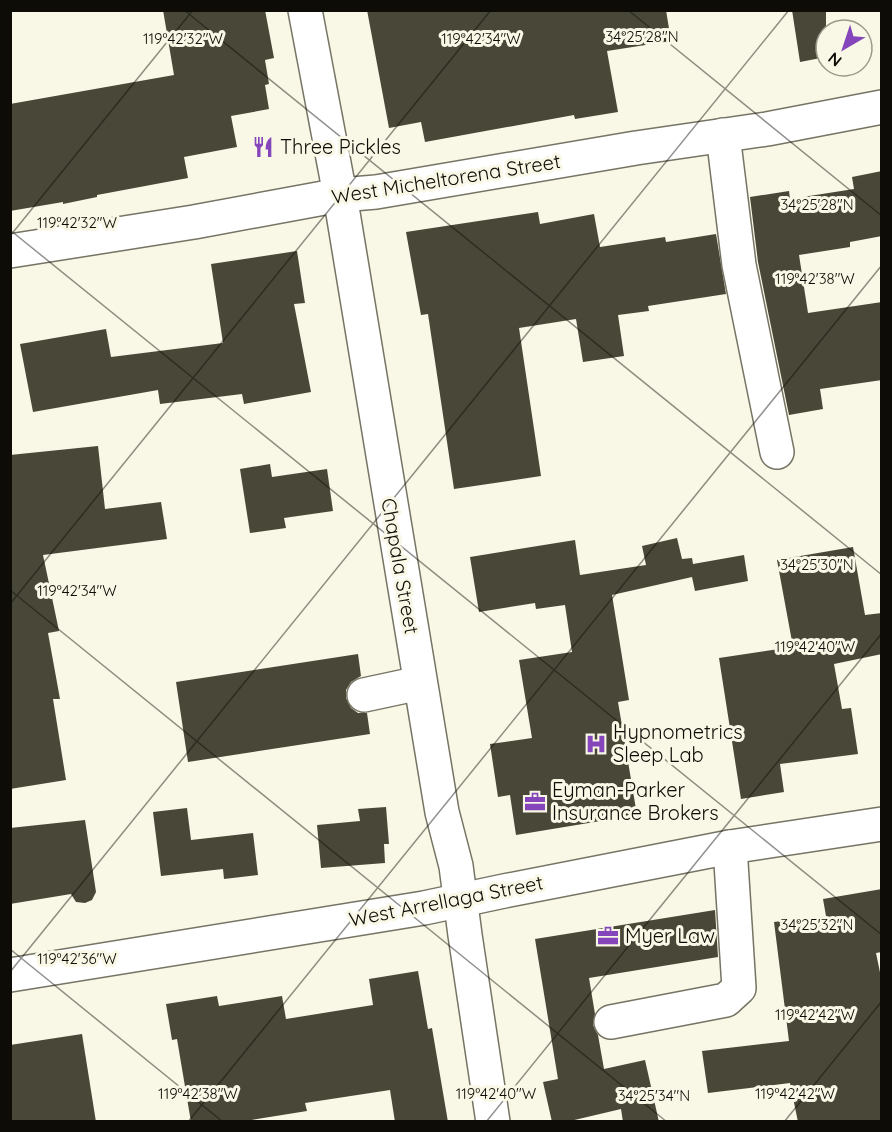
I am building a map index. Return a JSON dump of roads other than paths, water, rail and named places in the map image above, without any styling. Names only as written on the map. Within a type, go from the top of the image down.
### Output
[{"type":"street","name":"Chapala Street","points":[[305,10],[340,195],[442,812],[456,866],[494,1122]]},
{"type":"street","name":"West Micheltorena Street","points":[[10,251],[194,222],[340,195],[375,192],[636,148],[767,129],[882,107]]},
{"type":"street","points":[[723,135],[739,265],[777,452]]},
{"type":"street","points":[[364,695],[420,683]]},
{"type":"street","name":"West Arrellaga Street","points":[[10,975],[424,908],[730,848],[882,824]]},
{"type":"street","points":[[611,1022],[726,1000],[739,988],[730,848]]},
{"type":"place","name":"Three Pickles","points":[[263,147]]},
{"type":"place","name":"Hypnometrics Sleep Lab","points":[[596,744]]},
{"type":"place","name":"Eyman-Parker Insurance Brokers","points":[[535,802]]},
{"type":"place","name":"Myer Law","points":[[608,936]]}]
